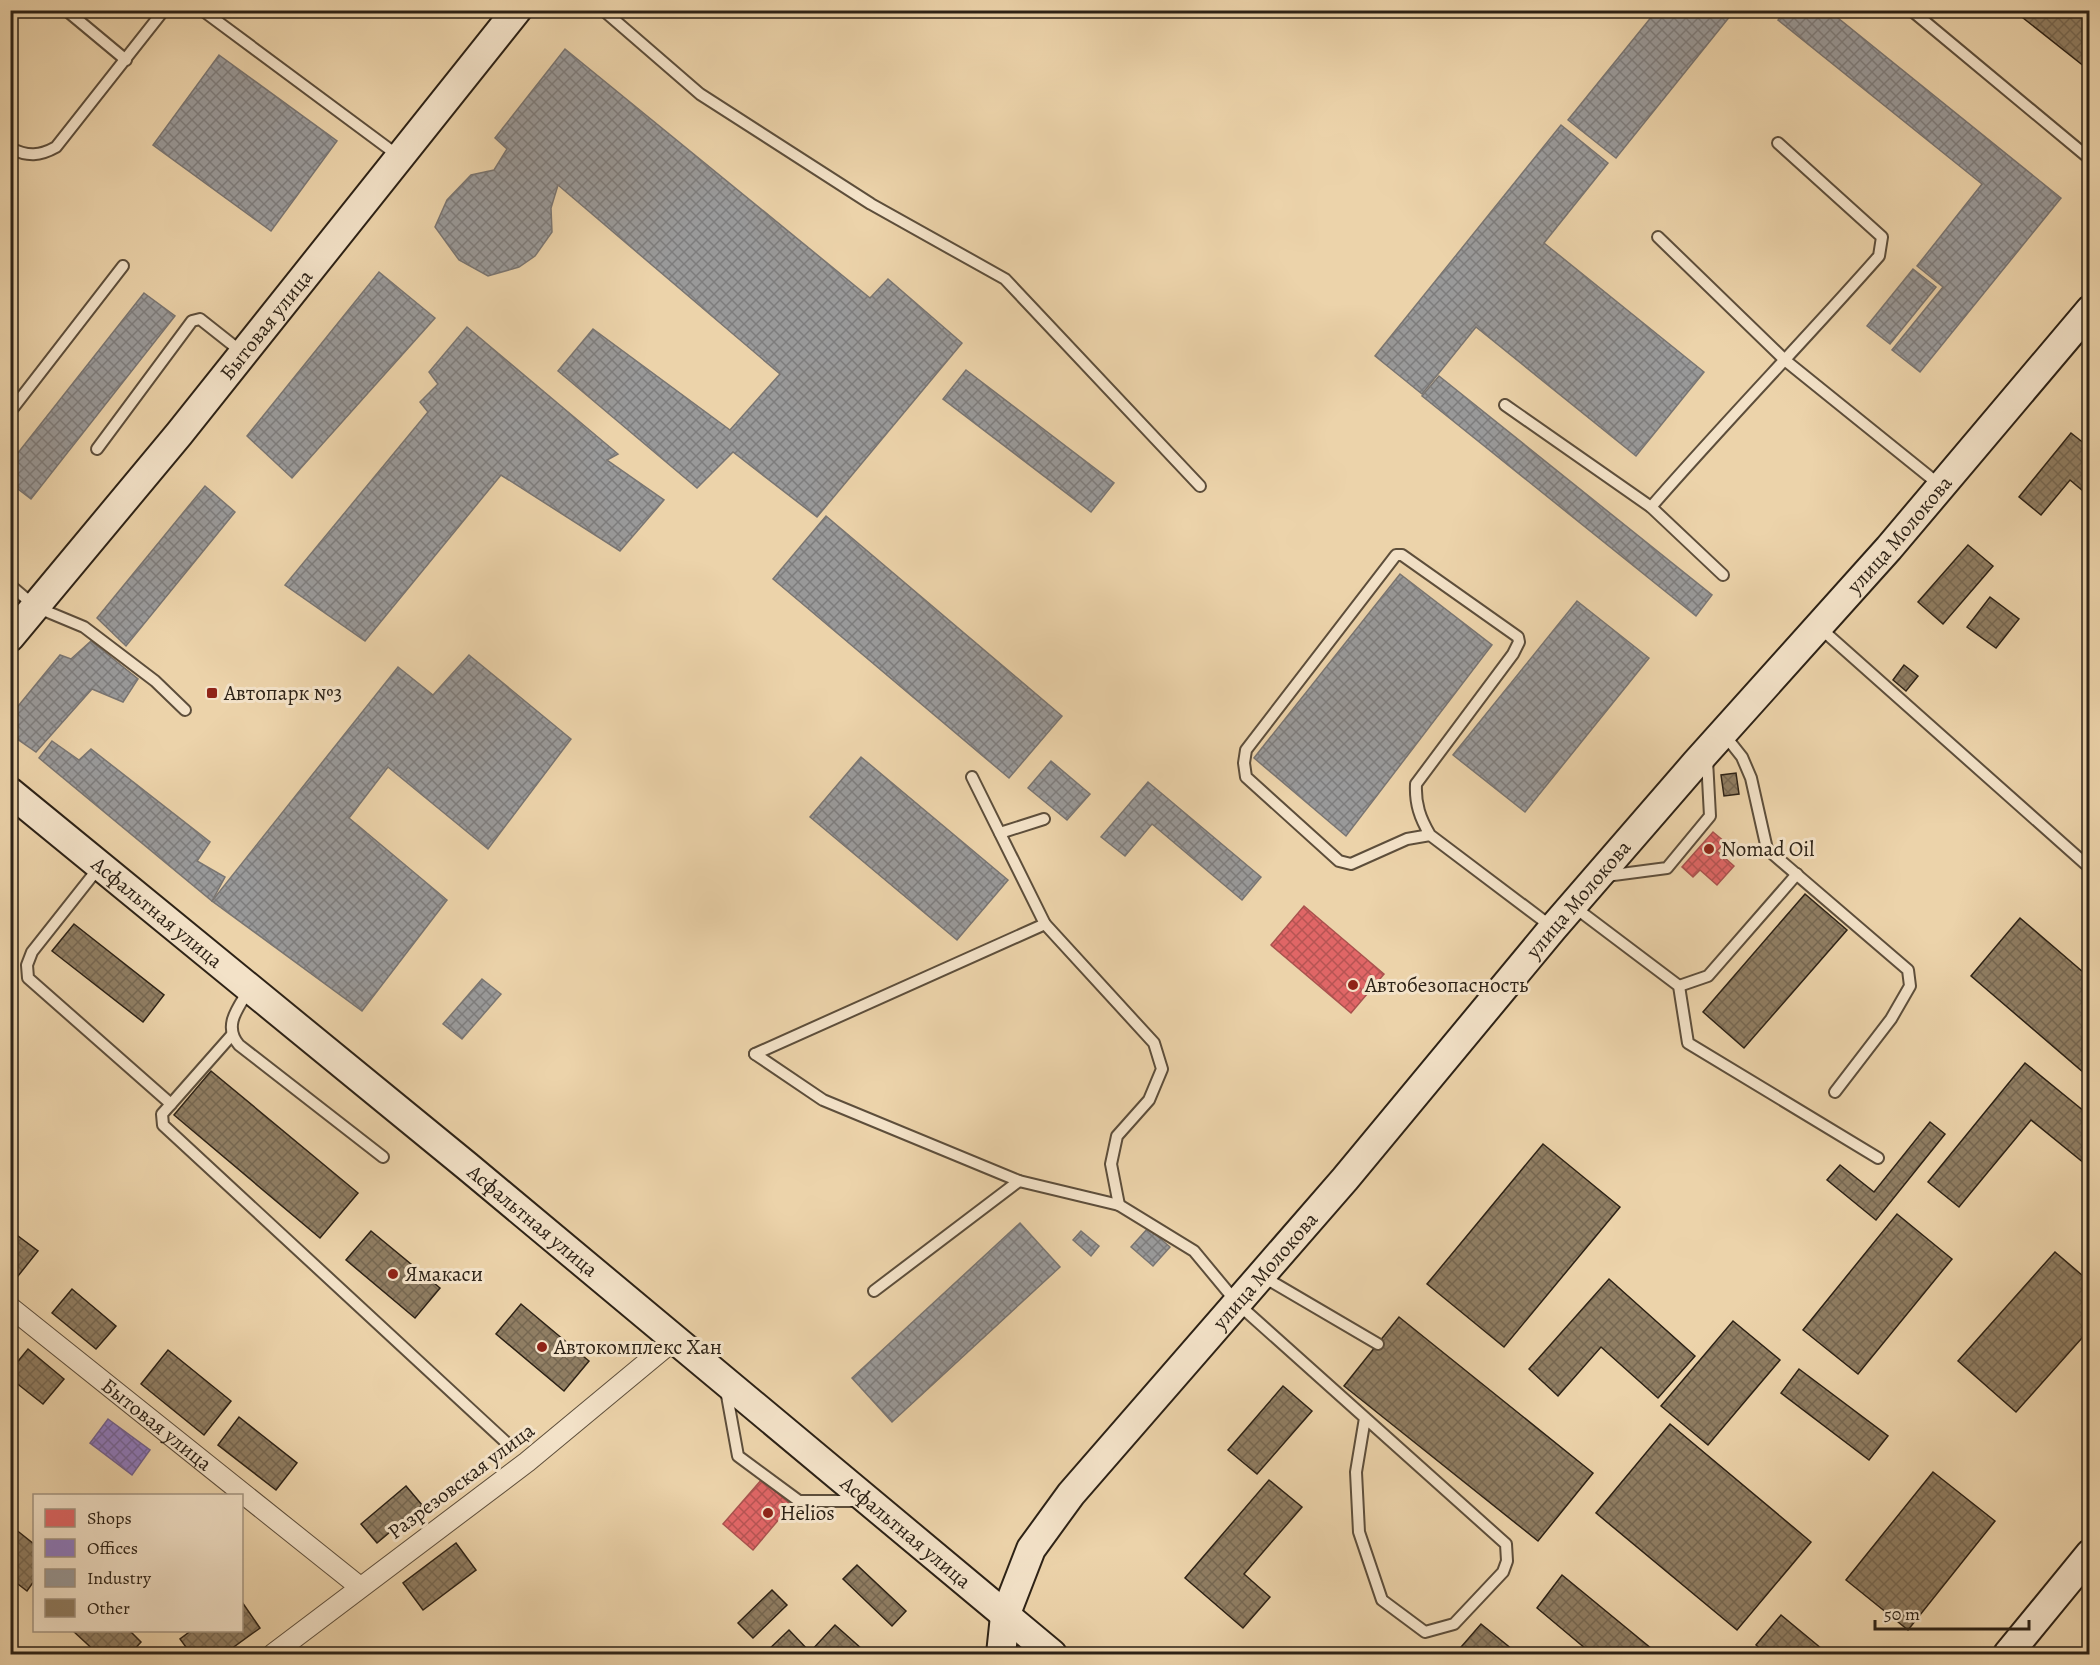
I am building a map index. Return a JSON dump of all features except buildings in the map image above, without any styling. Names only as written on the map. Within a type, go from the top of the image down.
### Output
[{"type":"main road","name":"Бытовая улица","points":[[10,637],[243,353],[517,10]]},
{"type":"main road","name":"улица Молокова","points":[[1001,1654],[1005,1616],[1031,1550],[1071,1494],[1238,1304],[1553,928],[1819,627],[2090,310]]},
{"type":"main road","name":"Асфальтная улица","points":[[10,792],[250,988],[1052,1654]]},
{"type":"main road","points":[[2008,1654],[2090,1554]]},
{"type":"street","name":"Бытовая улица","points":[[10,1307],[360,1587]]},
{"type":"street","name":"Разрезовская улица","points":[[273,1654],[527,1462],[674,1341]]},
{"type":"lane","points":[[66,10],[126,60]]},
{"type":"lane","points":[[10,148],[20,153],[40,156],[56,147],[164,10]]},
{"type":"lane","points":[[202,10],[400,157]]},
{"type":"lane","points":[[603,10],[700,94],[871,204],[1005,279],[1200,486]]},
{"type":"lane","points":[[1911,10],[2090,159]]},
{"type":"lane","points":[[1651,507],[1715,433],[1786,362],[1879,256],[1882,237],[1778,143]]},
{"type":"lane","points":[[1658,237],[1786,362],[1941,486]]},
{"type":"lane","points":[[10,412],[123,266]]},
{"type":"lane","points":[[97,449],[192,321],[200,319],[243,353]]},
{"type":"lane","points":[[1505,405],[1651,507],[1723,575]]},
{"type":"lane","points":[[1430,835],[1407,839],[1350,864],[1345,864],[1246,777],[1244,763],[1246,750],[1396,555],[1402,555],[1513,633],[1519,642],[1416,784],[1417,808],[1430,835],[1553,928]]},
{"type":"lane","points":[[10,585],[36,607],[84,627],[155,681],[185,710]]},
{"type":"lane","points":[[1819,627],[2090,868]]},
{"type":"lane","points":[[1597,878],[1667,868],[1710,816],[1715,742],[1742,757],[1751,778],[1767,849],[1902,963],[1910,979],[1910,986],[1891,1019],[1835,1092]]},
{"type":"lane","points":[[972,777],[1045,924],[1154,1043],[1162,1069],[1149,1100],[1117,1136],[1111,1164],[1119,1205]]},
{"type":"lane","points":[[1000,832],[1044,819]]},
{"type":"lane","points":[[100,865],[32,952],[27,964],[28,978],[171,1104]]},
{"type":"lane","points":[[1679,986],[1708,976],[1797,874]]},
{"type":"lane","points":[[1573,905],[1679,986],[1688,1043],[1878,1158]]},
{"type":"lane","points":[[1045,924],[755,1054],[823,1100],[1019,1181],[1119,1205],[1194,1251],[1238,1304],[1506,1544],[1507,1562],[1503,1572],[1454,1624],[1425,1632],[1382,1600],[1359,1532],[1356,1472],[1365,1418]]},
{"type":"lane","points":[[250,988],[230,1024],[231,1036],[238,1045],[383,1157]]},
{"type":"lane","points":[[231,1036],[162,1114],[163,1125],[509,1445]]},
{"type":"lane","points":[[874,1291],[1019,1181]]},
{"type":"lane","points":[[1262,1275],[1378,1344]]},
{"type":"lane","points":[[725,1384],[738,1456],[799,1501],[867,1501]]},
{"type":"place","name":"Автопарк №3","points":[[212,693]]},
{"type":"place","name":"Nomad Oil","points":[[1709,849]]},
{"type":"place","name":"Автобезопасность","points":[[1353,985]]},
{"type":"place","name":"Ямакаси","points":[[393,1274]]},
{"type":"place","name":"Автокомплекс Хан","points":[[542,1347]]},
{"type":"place","name":"Helios","points":[[768,1513]]}]
